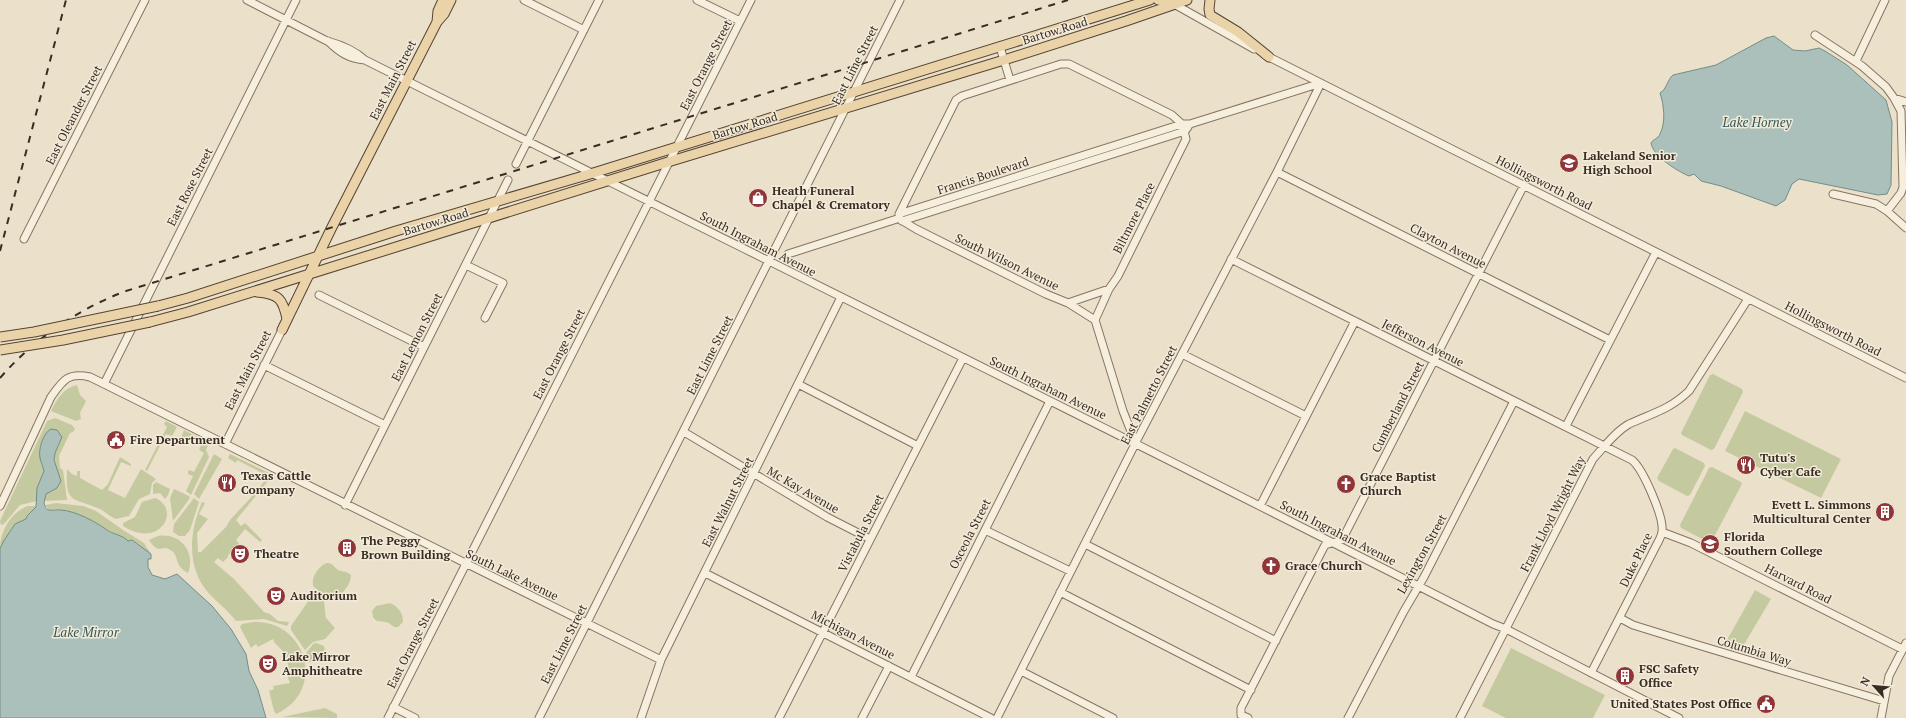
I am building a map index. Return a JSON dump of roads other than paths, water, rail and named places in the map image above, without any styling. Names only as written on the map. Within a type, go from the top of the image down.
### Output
[{"type":"main road","name":"East Main Street","points":[[437,22],[438,11],[443,0]]},
{"type":"main road","name":"East Main Street","points":[[282,330],[318,255],[406,81],[437,22],[444,14],[451,0]]},
{"type":"main road","name":"Bartow Road","points":[[0,337],[34,332],[158,306],[188,298],[318,255],[590,174],[676,146],[1150,0]]},
{"type":"main road","points":[[1158,0],[1172,2]]},
{"type":"main road","name":"Bartow Road","points":[[0,350],[63,340],[150,322],[252,292],[668,162],[1004,60],[1126,21],[1172,2],[1187,0]]},
{"type":"main road","points":[[1210,0],[1210,15],[1238,32],[1269,57]]},
{"type":"main road","points":[[252,292],[266,293],[280,299],[283,303],[287,319]]},
{"type":"street","name":"East Oleander Street","points":[[24,239],[145,0]]},
{"type":"street","name":"South Ingraham Avenue","points":[[247,0],[327,41],[342,45],[356,52],[365,60],[590,174],[649,201],[1050,401],[1493,624],[1506,629],[1679,718]]},
{"type":"street","name":"East Rose Street","points":[[104,384],[296,0]]},
{"type":"street","points":[[524,0],[584,30]]},
{"type":"street","points":[[516,164],[599,0]]},
{"type":"street","points":[[697,0],[740,21]]},
{"type":"street","name":"East Orange Street","points":[[388,718],[751,0]]},
{"type":"street","name":"East Lime Street","points":[[539,718],[770,262],[900,0]]},
{"type":"street","points":[[1856,61],[1885,0]]},
{"type":"street","name":"Hollingsworth Road","points":[[1172,2],[1269,57],[1906,378]]},
{"type":"street","points":[[1815,35],[1856,61],[1886,87],[1901,111],[1903,186],[1901,193],[1887,211]]},
{"type":"street","points":[[1000,47],[1010,80]]},
{"type":"street","points":[[900,218],[950,110],[959,98],[1061,64],[1069,64],[1085,71],[1172,115],[1186,124],[1185,131]]},
{"type":"street","name":"Francis Boulevard","points":[[788,254],[900,218],[995,184],[1088,154],[1321,83]]},
{"type":"street","name":"East Palmetto Street","points":[[997,718],[1070,571],[1277,172],[1321,83]]},
{"type":"street","points":[[1894,98],[1906,102]]},
{"type":"street","name":"Francis Boulevard","points":[[900,218],[997,191],[1185,131]]},
{"type":"street","name":"Biltmore Place","points":[[1095,320],[1109,288],[1118,276],[1186,139],[1185,131]]},
{"type":"street","points":[[1088,154],[1091,161]]},
{"type":"street","name":"Clayton Avenue","points":[[1277,172],[1610,340]]},
{"type":"street","name":"East Lemon Street","points":[[345,505],[508,180]]},
{"type":"street","points":[[995,184],[997,191]]},
{"type":"street","name":"Cumberland Street","points":[[1244,716],[1241,708],[1325,545],[1342,540],[1524,185]]},
{"type":"street","points":[[1833,194],[1876,204],[1887,211],[1906,228]]},
{"type":"street","name":"South Wilson Avenue","points":[[900,218],[1046,294],[1068,303],[1109,288]]},
{"type":"street","points":[[1566,426],[1656,252]]},
{"type":"street","name":"Jefferson Avenue","points":[[1231,259],[1605,446]]},
{"type":"street","points":[[466,265],[503,283],[485,318]]},
{"type":"street","points":[[319,295],[424,347]]},
{"type":"street","name":"East Walnut Street","points":[[641,718],[661,660],[840,297]]},
{"type":"street","name":"Frank Lloyd Wright Way","points":[[1460,718],[1593,459],[1617,433],[1629,425],[1664,410],[1678,402],[1689,391],[1748,299]]},
{"type":"street","points":[[1068,303],[1095,320],[1123,411],[1136,444]]},
{"type":"street","points":[[1260,506],[1355,321]]},
{"type":"street","name":"East Main Street","points":[[225,444],[282,330]]},
{"type":"street","points":[[1182,354],[1306,416]]},
{"type":"street","name":"Vistabula Street","points":[[779,718],[963,358]]},
{"type":"street","points":[[264,365],[385,425]]},
{"type":"street","points":[[0,506],[51,397],[60,384],[69,376],[80,375],[90,377],[225,444]]},
{"type":"street","points":[[798,384],[918,446]]},
{"type":"street","name":"Osceola Street","points":[[911,677],[1050,401]]},
{"type":"street","name":"Lexington Street","points":[[1348,718],[1437,552],[1514,401]]},
{"type":"street","name":"Mc Kay Avenue","points":[[684,432],[827,517],[870,540]]},
{"type":"street","name":"South Lake Avenue","points":[[225,444],[466,565],[661,660]]},
{"type":"street","name":"Duke Place","points":[[1591,673],[1662,532],[1660,516],[1642,472],[1632,460],[1605,446]]},
{"type":"street","points":[[985,530],[1070,571]]},
{"type":"street","name":"Harvard Road","points":[[1662,532],[1691,542],[1904,646]]},
{"type":"street","points":[[1085,544],[1276,640]]},
{"type":"street","name":"Michigan Avenue","points":[[705,572],[991,718]]},
{"type":"street","points":[[1060,592],[1251,690]]},
{"type":"street","name":"Columbia Way","points":[[1620,618],[1633,625],[1884,701]]},
{"type":"street","points":[[1881,718],[1890,676],[1904,646]]},
{"type":"street","points":[[862,718],[888,666]]},
{"type":"street","points":[[1021,671],[1113,718]]},
{"type":"street","points":[[393,707],[415,718]]},
{"type":"water","name":"Lake Horney","points":[[1774,36],[1793,50],[1805,51],[1819,48],[1825,51],[1847,65],[1886,100],[1892,122],[1891,185],[1887,194],[1878,195],[1799,179],[1792,184],[1785,200],[1776,206],[1721,186],[1701,181],[1694,174],[1689,176],[1672,167],[1656,153],[1651,143],[1659,136],[1664,119],[1663,103],[1660,93],[1673,75],[1716,65],[1766,38]]},
{"type":"water","name":"Lake Mirror","points":[[51,429],[57,430],[62,437],[55,453],[54,460],[61,481],[57,488],[46,494],[44,503],[46,509],[67,511],[79,515],[92,520],[128,541],[132,540],[151,554],[151,559],[148,559],[148,567],[152,575],[165,579],[177,574],[212,606],[231,629],[246,654],[249,671],[258,690],[266,718],[0,718],[0,549],[15,524],[26,519],[36,507],[37,488],[44,471],[40,458],[40,446],[43,438]]},
{"type":"railway","points":[[0,251],[66,0]]},
{"type":"railway","points":[[0,378],[27,350],[42,338],[74,316],[108,298],[126,291],[1068,0]]},
{"type":"place","name":"Lakeland Senior High School","points":[[1569,163]]},
{"type":"place","name":"Heath Funeral Chapel & Crematory","points":[[758,198]]},
{"type":"place","name":"Fire Department","points":[[116,440]]},
{"type":"place","name":"Tutu's Cyber Cafe","points":[[1746,465]]},
{"type":"place","name":"Texas Cattle Company","points":[[227,483]]},
{"type":"place","name":"Grace Baptist Church","points":[[1346,484]]},
{"type":"place","name":"Evett L. Simmons Multicultural Center","points":[[1885,512]]},
{"type":"place","name":"Florida Southern College","points":[[1710,544]]},
{"type":"place","name":"The Peggy Brown Building","points":[[347,548]]},
{"type":"place","name":"Theatre","points":[[240,554]]},
{"type":"place","name":"Grace Church","points":[[1271,566]]},
{"type":"place","name":"Auditorium","points":[[276,596]]},
{"type":"place","name":"Lake Mirror Amphitheatre","points":[[268,664]]},
{"type":"place","name":"FSC Safety Office","points":[[1625,676]]},
{"type":"place","name":"United States Post Office","points":[[1766,704]]}]
